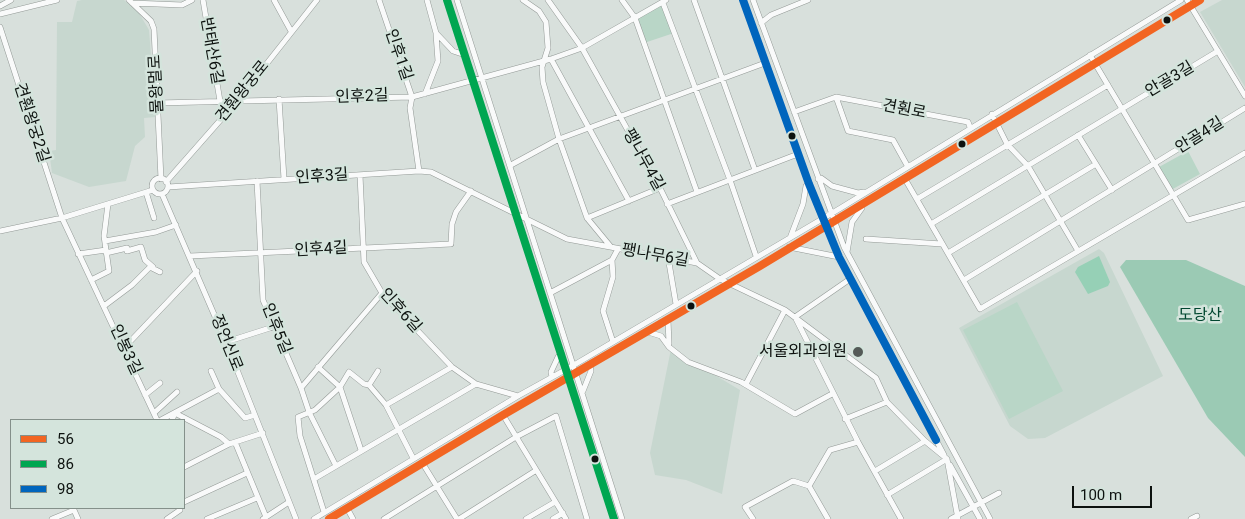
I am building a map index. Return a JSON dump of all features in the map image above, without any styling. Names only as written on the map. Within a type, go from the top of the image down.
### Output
[{"type":"street","points":[[0,6],[11,0]]},
{"type":"street","points":[[0,14],[57,0]]},
{"type":"street","name":"반태산6길","points":[[130,2],[182,5],[192,0]]},
{"type":"street","name":"반태산6길","points":[[202,0],[220,101]]},
{"type":"street","points":[[274,0],[291,31]]},
{"type":"street","name":"견훤왕궁로","points":[[165,182],[238,100],[317,0]]},
{"type":"street","name":"인후1길","points":[[379,0],[412,97],[410,108],[419,171]]},
{"type":"street","points":[[425,94],[438,62],[436,33],[427,0]]},
{"type":"street","points":[[447,0],[614,519]]},
{"type":"street","points":[[457,0],[622,519]]},
{"type":"street","points":[[523,0],[540,11],[546,22],[548,48],[544,61],[543,82],[558,139],[587,218],[660,188]]},
{"type":"street","name":"팽나무4길","points":[[548,0],[582,48],[660,188],[667,204]]},
{"type":"street","points":[[622,0],[635,18],[697,192]]},
{"type":"street","points":[[694,0],[721,79],[756,170]]},
{"type":"street","points":[[743,0],[809,184],[838,256],[980,519]]},
{"type":"street","points":[[753,0],[831,214],[847,252],[990,519]]},
{"type":"street","points":[[792,0],[794,6]]},
{"type":"street","points":[[761,23],[771,15],[808,0]]},
{"type":"street","points":[[314,519],[518,396],[831,214],[970,127],[1181,0]]},
{"type":"street","points":[[1187,0],[1245,96]]},
{"type":"street","points":[[329,519],[503,415],[729,284],[1200,0]]},
{"type":"street","points":[[664,1],[756,256]]},
{"type":"street","name":"인후2길","points":[[158,103],[412,97],[551,59],[582,48],[664,1]]},
{"type":"street","name":"물왕멀로","points":[[130,2],[151,21],[154,29],[165,182]]},
{"type":"street","name":"견훤왕궁2길","points":[[0,27],[62,218]]},
{"type":"street","points":[[436,33],[453,51],[466,55]]},
{"type":"street","name":"안골3길","points":[[931,224],[1218,51]]},
{"type":"street","points":[[1090,55],[1188,220],[1245,204]]},
{"type":"street","name":"팽나무4길","points":[[551,59],[629,201]]},
{"type":"street","name":"팽나무4길","points":[[511,165],[558,139],[765,63]]},
{"type":"street","points":[[916,199],[1108,85]]},
{"type":"street","points":[[794,112],[836,97]]},
{"type":"street","name":"견훤로","points":[[836,97],[968,122],[970,127]]},
{"type":"street","name":"견훤로","points":[[836,97],[848,131],[893,140],[908,166]]},
{"type":"street","points":[[279,99],[284,180]]},
{"type":"street","name":"안골4길","points":[[1154,164],[1245,108]]},
{"type":"street","points":[[992,114],[1007,144],[1028,166],[1078,251]]},
{"type":"street","points":[[1078,135],[1112,190]]},
{"type":"street","points":[[905,179],[980,309],[1245,153]]},
{"type":"street","points":[[667,204],[798,154]]},
{"type":"street","points":[[948,253],[1096,164]]},
{"type":"street","points":[[964,280],[1154,164]]},
{"type":"street","name":"인후3길","points":[[165,182],[284,180],[419,171],[431,172],[528,220]]},
{"type":"street","name":"인후6길","points":[[360,175],[364,262],[382,293],[452,367],[476,384],[518,396]]},
{"type":"street","points":[[818,179],[821,178],[832,186],[854,192],[867,192]]},
{"type":"street","name":"인후5길","points":[[257,181],[263,300],[273,327],[301,388],[309,412],[336,466]]},
{"type":"street","points":[[154,182],[165,182],[162,194],[158,194],[153,190],[154,182]]},
{"type":"street","points":[[790,238],[803,204],[806,186],[809,184]]},
{"type":"street","points":[[0,231],[62,218],[153,190]]},
{"type":"street","name":"인후4길","points":[[190,256],[452,244],[452,224],[456,212],[471,191]]},
{"type":"street","points":[[146,192],[154,218]]},
{"type":"street","name":"정언신로","points":[[162,194],[197,271],[296,519]]},
{"type":"street","points":[[91,280],[109,271],[105,241],[108,204]]},
{"type":"street","name":"팽나무6길","points":[[667,204],[697,263]]},
{"type":"street","points":[[847,252],[852,222],[862,208],[860,205]]},
{"type":"street","name":"인봉3길","points":[[62,218],[157,419]]},
{"type":"street","name":"팽나무6길","points":[[587,218],[615,248]]},
{"type":"street","name":"팽나무6길","points":[[528,220],[567,239],[697,263],[729,284],[785,310],[876,378],[887,402],[925,442],[946,459]]},
{"type":"street","points":[[105,241],[156,232],[176,224]]},
{"type":"street","points":[[866,239],[942,244]]},
{"type":"street","points":[[78,254],[127,248],[127,251],[141,247],[145,260],[160,272]]},
{"type":"street","points":[[788,247],[838,256]]},
{"type":"street","points":[[613,342],[603,311],[613,277],[612,260],[615,248]]},
{"type":"street","points":[[668,257],[676,304]]},
{"type":"street","points":[[550,293],[612,260]]},
{"type":"street","name":"인봉3길","points":[[104,306],[132,285],[150,268],[154,267]]},
{"type":"street","points":[[124,348],[197,271]]},
{"type":"street","points":[[850,279],[795,317],[832,394],[901,519]]},
{"type":"street","points":[[301,388],[382,293]]},
{"type":"street","points":[[746,384],[785,310]]},
{"type":"street","points":[[668,320],[665,336],[670,347],[688,362],[746,384],[795,414],[832,394]]},
{"type":"street","points":[[226,342],[273,327]]},
{"type":"street","points":[[648,332],[665,336]]},
{"type":"street","points":[[552,377],[551,372],[558,356],[562,354]]},
{"type":"street","points":[[582,391],[591,370],[590,365]]},
{"type":"street","points":[[318,367],[340,387],[361,450]]},
{"type":"street","points":[[386,405],[452,367]]},
{"type":"street","name":"정언신로","points":[[211,371],[219,389],[245,418],[255,414]]},
{"type":"street","points":[[369,385],[378,371]]},
{"type":"street","points":[[324,512],[300,436],[298,417],[315,410],[340,387],[349,372],[364,384],[369,385],[386,405],[414,458]]},
{"type":"street","name":"인봉3길","points":[[145,395],[160,383]]},
{"type":"street","points":[[314,479],[476,384]]},
{"type":"street","points":[[163,419],[219,389]]},
{"type":"street","points":[[154,413],[177,392]]},
{"type":"street","points":[[846,419],[887,402]]},
{"type":"street","points":[[172,419],[175,413]]},
{"type":"street","points":[[175,413],[221,437],[229,444]]},
{"type":"street","points":[[503,415],[535,471],[566,519]]},
{"type":"street","points":[[384,519],[516,437],[556,416],[587,519]]},
{"type":"street","points":[[185,466],[229,444],[263,433]]},
{"type":"street","points":[[235,442],[265,518],[289,502]]},
{"type":"street","points":[[809,486],[830,450],[858,442]]},
{"type":"street","points":[[875,470],[925,442]]},
{"type":"street","points":[[887,495],[946,459]]},
{"type":"street","points":[[946,459],[958,517]]},
{"type":"street","points":[[423,464],[458,519],[535,471]]},
{"type":"street","points":[[185,502],[247,473]]},
{"type":"street","points":[[753,519],[745,507],[793,481],[809,486],[828,519]]},
{"type":"street","points":[[951,519],[958,517],[980,501],[999,493]]},
{"type":"street","points":[[207,519],[258,498]]},
{"type":"street","points":[[526,519],[555,502]]},
{"type":"street","points":[[347,508],[353,519]]},
{"type":"street","points":[[167,519],[180,509]]},
{"type":"street","points":[[52,519],[74,510],[78,519]]},
{"type":"street","points":[[553,519],[563,513]]},
{"type":"street","points":[[1191,519],[1197,516]]},
{"type":"shaded area","points":[[124,0],[139,13],[149,30],[156,117],[144,118],[145,137],[135,146],[126,181],[89,187],[52,173],[49,151],[56,150],[57,22],[72,22],[77,1]]},
{"type":"shaded area","points":[[1222,0],[1245,0],[1245,87],[1200,12]]},
{"type":"shaded area","points":[[663,3],[674,33],[644,43],[636,18]]},
{"type":"shaded area","points":[[1188,151],[1200,174],[1171,190],[1159,167]]},
{"type":"shaded area","points":[[1099,249],[1104,253],[1163,376],[1045,438],[1028,439],[1010,426],[959,328]]},
{"type":"shaded area","points":[[1099,256],[1110,282],[1108,286],[1088,294],[1075,272],[1078,267]]},
{"type":"shaded area","points":[[1017,302],[1063,391],[1009,419],[963,330]]},
{"type":"shaded area","points":[[671,349],[740,390],[722,494],[686,480],[655,475],[650,453]]},
{"type":"green space","name":"도당산","points":[[1126,260],[1186,260],[1245,286],[1245,457],[1208,418],[1120,267]]},
{"type":"transit line","name":"86","points":[[447,0],[614,519]]},
{"type":"transit line","name":"98","points":[[743,0],[809,184],[839,257],[936,440]]},
{"type":"transit line","name":"56","points":[[329,519],[503,415],[760,266],[1200,0]]},
{"type":"place","name":"서울외과의원","points":[[858,352]]}]
